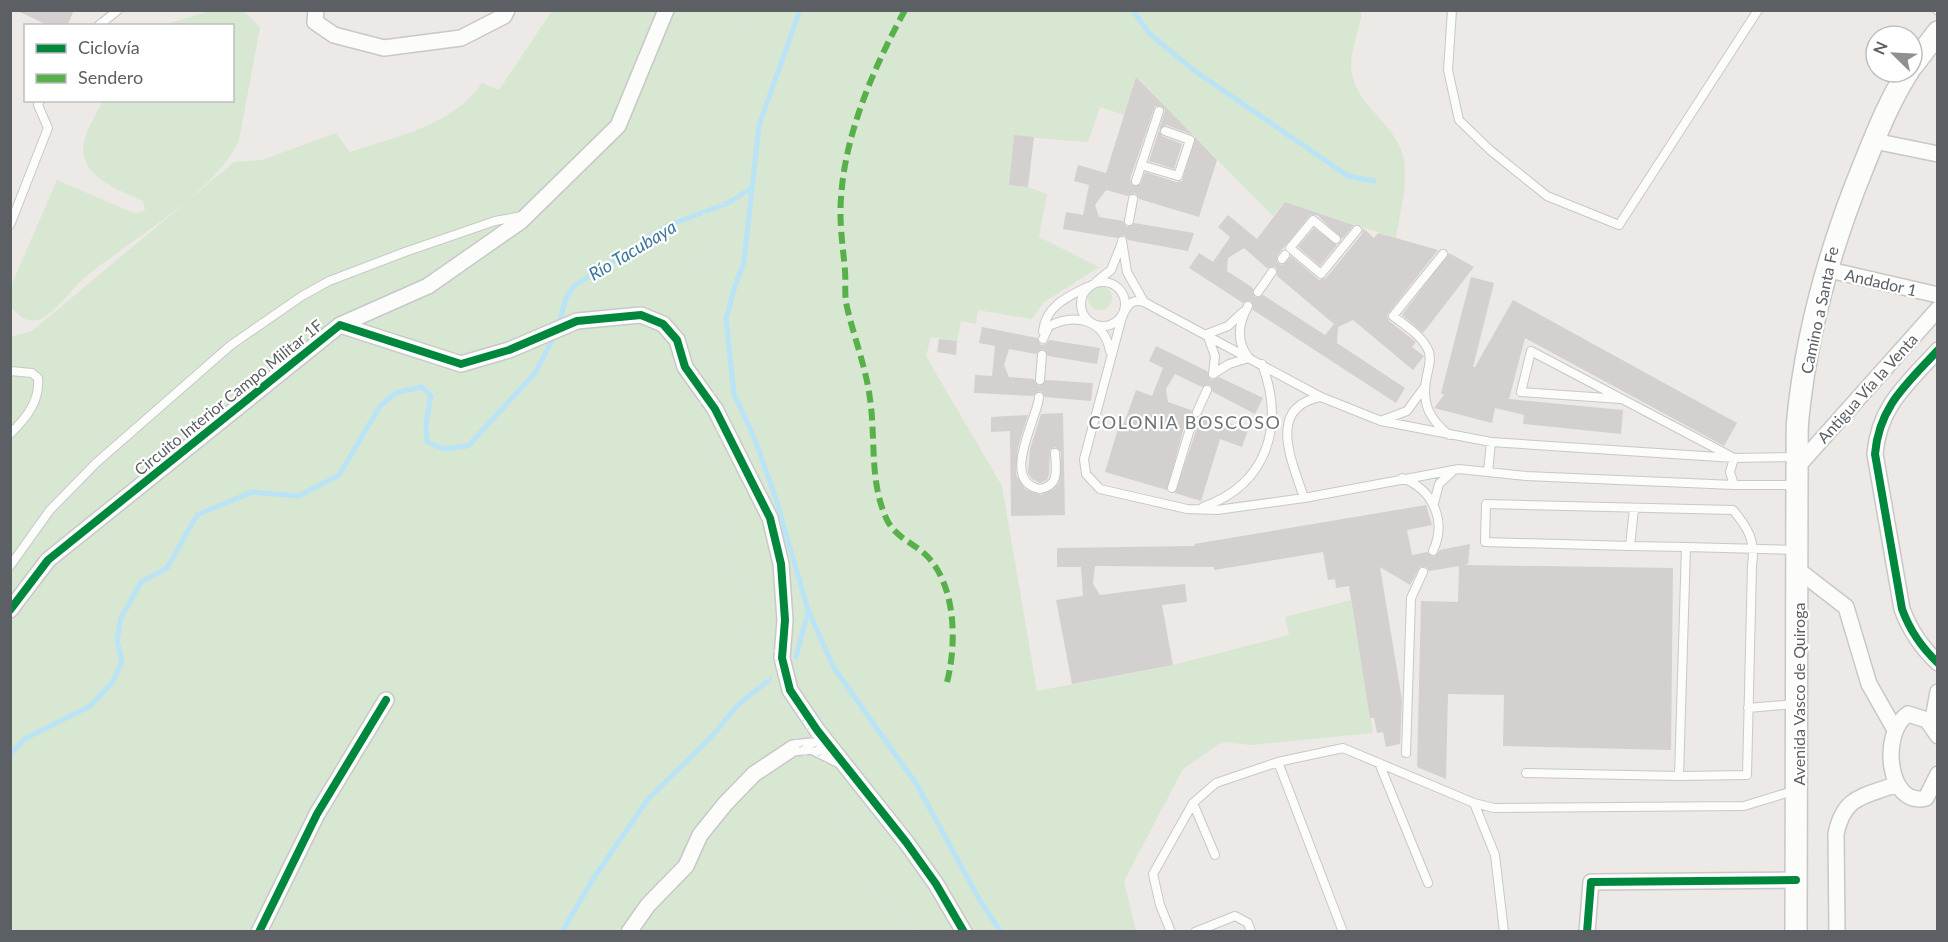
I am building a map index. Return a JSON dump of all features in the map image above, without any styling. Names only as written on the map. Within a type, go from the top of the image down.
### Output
[{"type":"main road","points":[[1924,51],[1938,33]]},
{"type":"main road","name":"Camino a Santa Fe","points":[[1797,470],[1798,419],[1808,346],[1825,269],[1837,231],[1874,141],[1902,84]]},
{"type":"main road","name":"Avenida Vasco de Quiroga","points":[[1796,932],[1797,470]]},
{"type":"street","points":[[316,10],[315,22],[334,35],[384,48],[461,38],[504,16],[507,10]]},
{"type":"street","points":[[340,325],[428,286],[526,215],[618,126],[666,10]]},
{"type":"street","points":[[1874,141],[1938,153]]},
{"type":"street","name":"Andador 1","points":[[1825,269],[1938,296]]},
{"type":"street","name":"Antigua Vía la Venta","points":[[1797,470],[1938,309]]},
{"type":"street","name":"Circuito Interior Campo Militar 1F","points":[[10,610],[48,560],[340,325],[461,364],[509,350],[577,321],[649,317],[663,324],[677,340],[685,367],[715,409],[764,503],[775,533],[785,606],[782,658],[785,679],[795,699],[936,884],[964,932]]},
{"type":"street","points":[[1938,350],[1893,399],[1877,436],[1875,454],[1902,609],[1910,630],[1924,650],[1938,663]]},
{"type":"street","points":[[1798,560],[1846,607],[1869,684],[1894,728],[1892,755],[1897,784],[1910,797],[1932,802],[1938,774]]},
{"type":"street","points":[[1935,730],[1938,692]]},
{"type":"street","points":[[259,932],[316,814],[386,700]]},
{"type":"street","points":[[1894,728],[1908,714],[1921,716],[1935,730]]},
{"type":"street","points":[[629,932],[648,905],[686,866],[700,835],[754,774],[793,748],[812,746],[843,761]]},
{"type":"street","points":[[1837,932],[1836,834],[1839,819],[1845,806],[1897,784]]},
{"type":"street","points":[[1587,932],[1591,882],[1796,880]]},
{"type":"lane","points":[[100,24],[118,10]]},
{"type":"lane","points":[[1452,10],[1448,70],[1459,120],[1490,150],[1547,196],[1619,225],[1758,10]]},
{"type":"lane","points":[[10,225],[48,128],[38,105],[39,102]]},
{"type":"lane","points":[[1136,181],[1159,111]]},
{"type":"lane","points":[[1141,165],[1178,177],[1190,140],[1166,131]]},
{"type":"lane","points":[[1129,221],[1133,199]]},
{"type":"lane","points":[[10,566],[50,510],[96,463],[231,345],[302,296],[329,280],[405,252],[495,221],[526,215]]},
{"type":"lane","points":[[1336,239],[1312,220],[1290,248],[1321,274],[1357,230]]},
{"type":"lane","points":[[1122,241],[1127,272],[1144,302],[1131,302],[1121,317],[1108,326],[1075,318],[1059,320],[1049,326],[1043,339],[1044,324],[1054,307],[1111,270],[1122,241]]},
{"type":"lane","points":[[1381,421],[1407,411],[1421,394],[1425,384],[1430,360],[1428,351],[1420,338],[1393,316],[1443,254]]},
{"type":"lane","points":[[1258,292],[1272,272]]},
{"type":"lane","points":[[1092,284],[1113,283],[1124,294],[1125,310],[1110,354],[1084,459],[1086,474],[1095,485],[1106,491],[1187,510],[1217,510],[1304,498],[1453,470],[1734,485],[1797,470]]},
{"type":"lane","points":[[1092,284],[1081,302],[1082,310],[1104,336],[1110,354]]},
{"type":"lane","points":[[1119,289],[1207,334],[1322,398],[1381,421],[1491,442],[1734,458],[1797,470]]},
{"type":"lane","points":[[1207,334],[1228,326],[1248,306],[1239,332],[1244,351],[1249,358]]},
{"type":"lane","points":[[1207,334],[1215,356],[1214,374],[1229,364],[1249,358]]},
{"type":"lane","points":[[1621,399],[1521,392],[1531,351],[1734,458]]},
{"type":"lane","points":[[1040,380],[1042,355]]},
{"type":"lane","points":[[1187,510],[1201,508],[1228,496],[1240,487],[1259,464],[1268,443],[1273,422],[1271,393],[1262,364]]},
{"type":"lane","points":[[10,371],[32,373],[38,378],[39,387],[32,409],[10,434]]},
{"type":"lane","points":[[1425,384],[1425,405],[1429,414],[1450,436]]},
{"type":"lane","points":[[1197,412],[1207,390]]},
{"type":"lane","points":[[1039,397],[1038,410],[1029,423],[1023,451],[1023,477],[1029,486],[1040,489],[1053,483],[1056,479],[1056,453]]},
{"type":"lane","points":[[1304,498],[1288,447],[1287,428],[1300,406],[1322,398]]},
{"type":"lane","points":[[1172,488],[1190,429]]},
{"type":"lane","points":[[1488,472],[1491,442]]},
{"type":"lane","points":[[1734,458],[1730,472],[1734,485]]},
{"type":"lane","points":[[1433,551],[1439,540],[1434,503],[1439,484],[1453,470]]},
{"type":"lane","points":[[1401,478],[1419,486],[1434,503]]},
{"type":"lane","points":[[1526,773],[1747,775],[1752,565],[1755,548],[1748,528],[1733,510],[1486,504],[1485,542],[1755,548],[1798,560]]},
{"type":"lane","points":[[1630,546],[1634,509]]},
{"type":"lane","points":[[1679,776],[1686,547]]},
{"type":"lane","points":[[1406,753],[1411,597],[1423,572]]},
{"type":"lane","points":[[1748,708],[1798,704]]},
{"type":"lane","points":[[1171,932],[1160,905],[1154,874],[1193,803],[1216,783],[1278,762],[1343,748],[1474,803],[1494,808],[1744,806],[1798,789]]},
{"type":"lane","points":[[1278,762],[1343,932]]},
{"type":"lane","points":[[1379,763],[1428,883]]},
{"type":"lane","points":[[1193,803],[1215,855]]},
{"type":"lane","points":[[1474,803],[1496,855],[1504,932]]},
{"type":"lane","points":[[1195,932],[1235,916],[1248,923],[1251,932]]},
{"type":"green space","points":[[213,10],[243,11],[260,27],[239,140],[227,160],[191,198],[100,265],[50,313],[38,320],[23,318],[11,307],[11,286],[57,180],[136,214],[145,210],[143,201],[100,179],[86,162],[83,152],[85,139],[90,124],[102,102],[234,102],[234,24],[166,24]]},
{"type":"green space","points":[[552,11],[1362,11],[1351,58],[1353,79],[1358,91],[1398,143],[1405,166],[1403,197],[1396,238],[1285,202],[1273,216],[1136,77],[1124,115],[1100,107],[1088,142],[1014,136],[1009,185],[1028,187],[1047,194],[1039,237],[1099,267],[1044,302],[1032,319],[978,310],[976,324],[961,321],[957,341],[931,337],[926,356],[1002,486],[1037,691],[1173,665],[1289,635],[1285,617],[1351,600],[1373,733],[1251,745],[1226,742],[1219,744],[1183,769],[1124,881],[1136,931],[11,932],[11,337],[32,331],[234,162],[262,160],[336,133],[350,152],[404,135],[440,119],[470,97],[482,83],[499,90]]},
{"type":"green space","points":[[1100,286],[1109,289],[1112,298],[1109,307],[1100,310],[1091,307],[1088,298],[1091,289]]},
{"type":"building","points":[[16,10],[74,10],[68,24],[45,24]]},
{"type":"building","points":[[1136,77],[1193,135],[1166,125],[1159,130],[1165,110],[1161,106],[1155,106],[1130,179],[1132,185],[1140,185],[1145,172],[1176,182],[1182,181],[1195,137],[1217,160],[1199,217],[1139,199],[1135,193],[1128,196],[1106,190],[1095,205],[1099,217],[1123,221],[1127,227],[1134,223],[1194,233],[1188,251],[1128,240],[1124,235],[1117,238],[1063,229],[1066,212],[1083,215],[1089,185],[1074,181],[1078,165],[1106,173]]},
{"type":"building","points":[[1159,130],[1162,136],[1182,144],[1174,169],[1149,161]]},
{"type":"building","points":[[1014,135],[1034,137],[1028,187],[1009,185]]},
{"type":"building","points":[[1285,202],[1354,225],[1342,239],[1317,215],[1310,215],[1277,256],[1277,262],[1282,265],[1291,256],[1319,280],[1326,278],[1362,234],[1363,228],[1374,238],[1378,233],[1438,250],[1387,315],[1389,321],[1416,342],[1412,347],[1424,356],[1413,370],[1353,320],[1338,327],[1337,343],[1405,388],[1396,403],[1253,310],[1251,301],[1243,303],[1189,268],[1199,253],[1213,262],[1230,237],[1218,227],[1228,215],[1257,239]],"holes":[[[1244,248],[1267,268],[1276,267],[1277,276],[1334,324],[1325,335],[1263,295],[1255,297],[1253,288],[1227,271],[1228,258]]]},
{"type":"building","points":[[1314,228],[1337,245],[1320,266],[1298,247]]},
{"type":"building","points":[[1449,253],[1474,267],[1423,333],[1402,315]]},
{"type":"building","points":[[1471,277],[1494,283],[1473,367],[1513,300],[1737,423],[1724,446],[1525,338],[1509,399],[1623,410],[1621,434],[1523,424],[1524,415],[1495,408],[1492,423],[1434,408],[1444,395],[1441,393]]},
{"type":"building","points":[[982,327],[1037,338],[1041,345],[1046,344],[1049,340],[1100,348],[1097,364],[1048,356],[1043,349],[1036,354],[1009,349],[1004,365],[1009,377],[1034,379],[1039,386],[1046,380],[1093,383],[1091,401],[1045,397],[1040,391],[1033,396],[974,393],[975,375],[992,376],[995,346],[979,343]]},
{"type":"building","points":[[939,339],[957,341],[956,355],[937,352]]},
{"type":"building","points":[[1156,346],[1207,371],[1211,380],[1219,377],[1263,398],[1255,414],[1213,392],[1210,385],[1202,387],[1175,374],[1166,389],[1168,402],[1191,410],[1194,417],[1203,414],[1248,430],[1242,447],[1220,439],[1201,501],[1175,493],[1196,431],[1191,423],[1184,427],[1167,490],[1105,472],[1120,422],[1124,423],[1136,390],[1152,396],[1163,368],[1149,361]]},
{"type":"building","points":[[1063,413],[1065,515],[1011,516],[1010,431],[991,432],[991,417],[1028,415],[1018,447],[1016,475],[1025,489],[1041,495],[1054,489],[1059,483],[1061,452],[1055,447],[1050,450],[1049,475],[1047,480],[1040,483],[1032,479],[1028,473],[1030,449],[1041,414]]},
{"type":"building","points":[[1426,505],[1432,525],[1407,530],[1412,555],[1427,552],[1434,557],[1440,550],[1470,544],[1468,564],[1464,565],[1673,568],[1671,750],[1503,746],[1504,695],[1448,694],[1446,779],[1417,767],[1421,601],[1458,602],[1459,566],[1429,571],[1426,567],[1420,567],[1410,585],[1380,567],[1402,700],[1400,744],[1386,747],[1383,732],[1377,733],[1374,718],[1370,718],[1349,586],[1336,588],[1335,579],[1328,580],[1323,552],[1214,570],[1214,567],[1095,566],[1093,584],[1100,595],[1185,584],[1187,602],[1162,605],[1173,665],[1072,684],[1056,600],[1083,596],[1081,567],[1057,567],[1057,548],[1195,546],[1194,544]]},
{"type":"waterway","points":[[800,10],[759,125],[744,262],[726,319],[734,394],[754,437],[775,496],[808,610],[834,668],[917,785],[979,899],[1001,932]]},
{"type":"waterway","points":[[1132,10],[1150,34],[1192,69],[1348,176],[1374,181]]},
{"type":"waterway","name":"Río Tacubaya","points":[[559,324],[566,298],[574,286],[667,226],[728,203],[752,188]]},
{"type":"waterway","name":"Río Tacubaya","points":[[10,754],[26,738],[90,706],[112,683],[122,662],[117,640],[121,618],[141,582],[167,568],[197,515],[252,492],[299,496],[339,475],[380,406],[396,393],[422,387],[431,396],[426,424],[427,442],[444,449],[468,446],[535,373],[556,333]]},
{"type":"waterway","points":[[796,657],[808,612]]},
{"type":"waterway","points":[[562,932],[591,882],[648,799],[712,736],[738,705],[770,679]]},
{"type":"railway","points":[[753,10],[723,114],[696,257],[699,396],[706,469],[731,575],[748,631],[770,683],[819,783],[900,932]]},
{"type":"railway","points":[[772,10],[736,135],[712,258],[714,374],[721,466],[744,564],[777,662],[817,751],[915,932]]},
{"type":"marked path","points":[[905,10],[872,77],[848,149],[841,198],[845,294],[868,387],[872,414],[875,476],[881,506],[891,526],[900,536],[922,551],[937,569],[949,600],[953,636],[946,686]]},
{"type":"cycle path","points":[[10,610],[48,560],[340,325],[461,364],[509,350],[577,321],[641,315],[663,324],[677,340],[685,367],[715,409],[770,518],[781,564],[785,620],[782,658],[790,690],[817,730],[906,842],[936,884],[964,932]]},
{"type":"cycle path","points":[[1938,350],[1896,397],[1882,422],[1875,454],[1902,609],[1917,638],[1938,663]]},
{"type":"cycle path","points":[[259,932],[317,814],[386,700]]},
{"type":"cycle path","points":[[1587,932],[1591,882],[1796,880]]},
{"type":"district","name":"COLONIA BOSCOSO","points":[[1185,422]]}]
